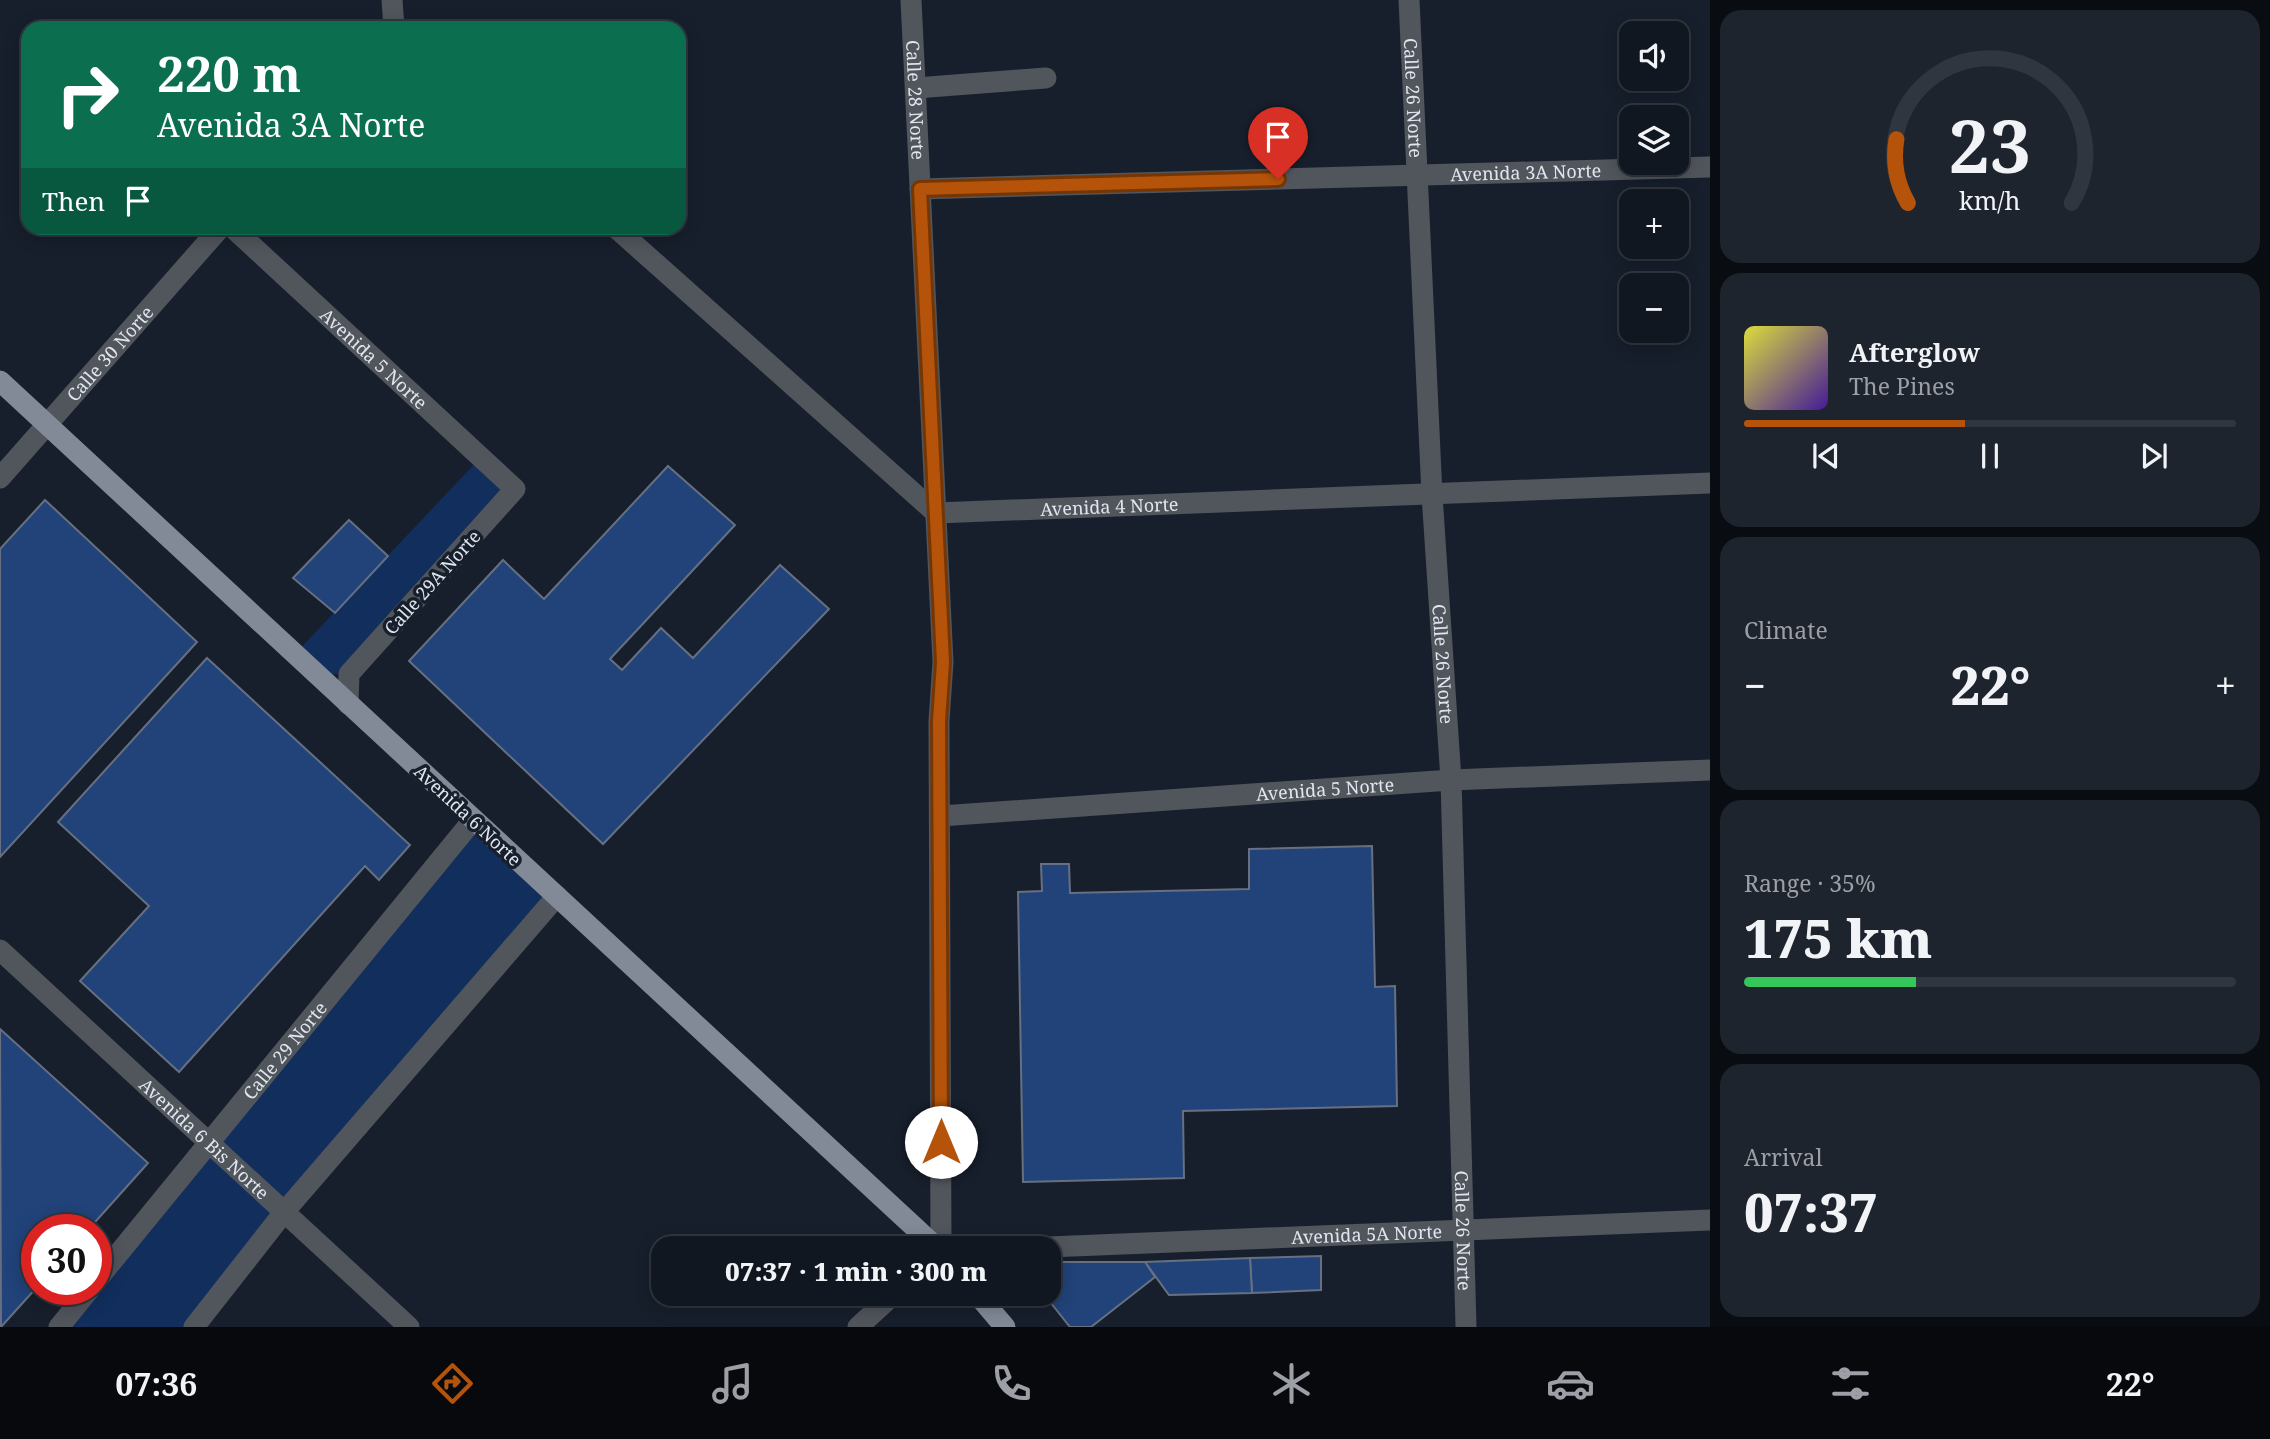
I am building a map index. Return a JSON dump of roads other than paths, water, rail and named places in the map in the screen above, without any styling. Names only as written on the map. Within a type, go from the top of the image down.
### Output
[{"type":"main road","name":"Avenida 6 Norte","points":[[0,382],[926,1236]]},
{"type":"main road","points":[[987,1306],[1005,1327]]},
{"type":"street","points":[[392,0],[394,21]]},
{"type":"street","name":"Calle 28 Norte","points":[[911,0],[943,662],[939,721],[939,1236]]},
{"type":"street","name":"Calle 26 Norte","points":[[1409,0],[1432,495],[1451,780],[1466,1327]]},
{"type":"street","points":[[916,88],[1046,78]]},
{"type":"street","name":"Avenida 3A Norte","points":[[920,189],[1710,167]]},
{"type":"street","name":"Calle 30 Norte","points":[[0,478],[214,235]]},
{"type":"street","name":"Avenida 5 Norte","points":[[241,235],[515,489]]},
{"type":"street","points":[[624,235],[936,513]]},
{"type":"street","name":"Avenida 4 Norte","points":[[936,513],[1710,483]]},
{"type":"street","name":"Calle 29A Norte","points":[[349,674],[515,489]]},
{"type":"street","points":[[316,674],[349,674],[348,704]]},
{"type":"street","name":"Avenida 5 Norte","points":[[941,816],[1451,780],[1710,770]]},
{"type":"street","name":"Calle 29 Norte","points":[[112,1261],[473,820]]},
{"type":"street","points":[[194,1327],[285,1211],[556,896]]},
{"type":"street","name":"Avenida 6 Bis Norte","points":[[0,950],[409,1327]]},
{"type":"street","name":"Avenida 5A Norte","points":[[1061,1246],[1710,1220]]},
{"type":"street","points":[[59,1327],[77,1305]]},
{"type":"street","points":[[858,1327],[881,1306]]}]
